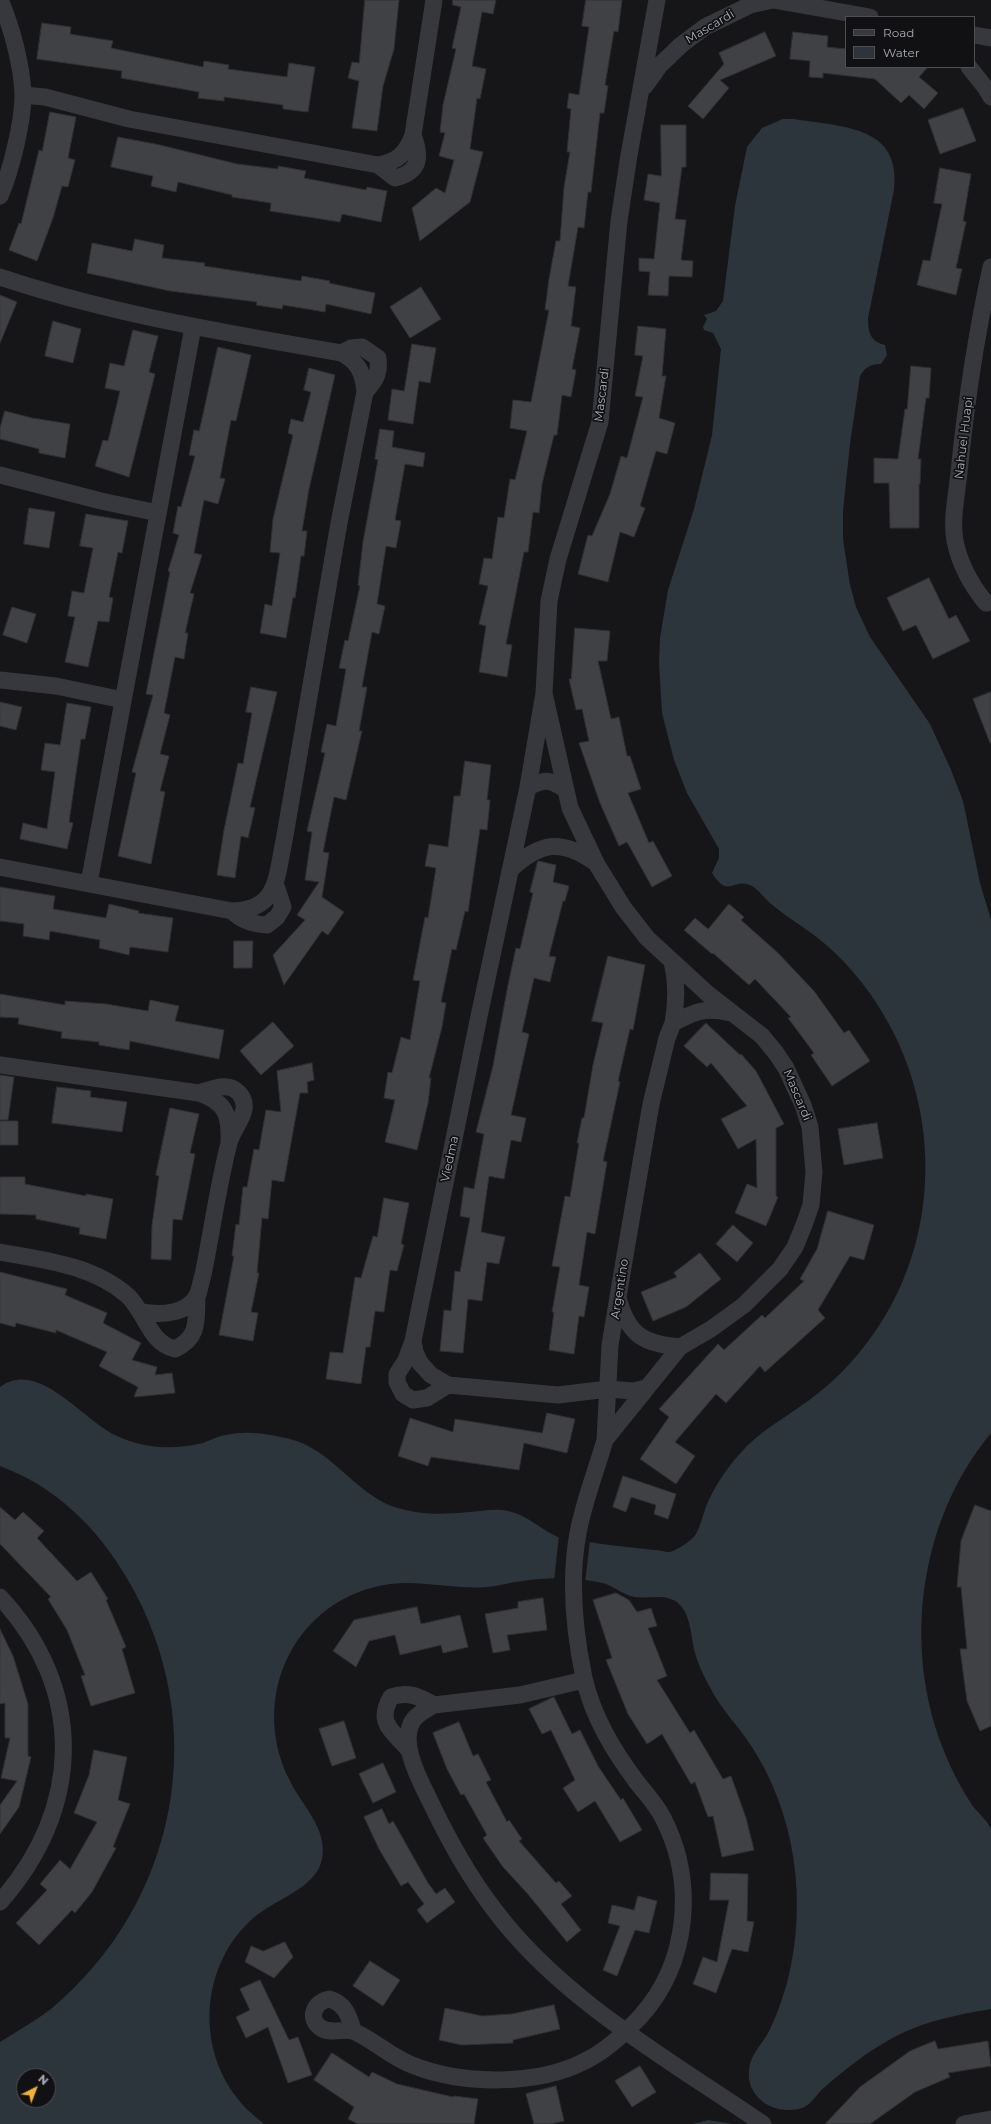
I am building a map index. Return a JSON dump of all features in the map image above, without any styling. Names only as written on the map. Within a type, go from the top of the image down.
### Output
[{"type":"street","points":[[0,0],[7,17],[16,50],[23,95],[12,163],[0,196]]},
{"type":"street","points":[[23,95],[45,97],[129,119],[378,164],[395,178],[409,172],[416,166],[418,158],[417,147],[413,135],[434,0]]},
{"type":"street","name":"Mascardi","points":[[544,693],[549,601],[558,559],[600,422],[619,222],[629,155],[642,92],[657,0]]},
{"type":"street","name":"Mascardi","points":[[642,92],[660,65],[681,45],[705,28],[735,11],[750,5],[772,0],[864,16]]},
{"type":"street","points":[[975,35],[991,38]]},
{"type":"street","points":[[970,68],[991,97]]},
{"type":"street","name":"Nahuel Huapi","points":[[989,607],[974,589],[959,558],[954,524],[963,438],[977,336],[991,267]]},
{"type":"street","points":[[0,278],[87,303],[193,327],[341,353],[358,364],[364,377],[365,392],[339,523],[275,883],[268,898],[261,906],[247,911],[232,911],[0,867]]},
{"type":"street","points":[[89,883],[193,327]]},
{"type":"street","points":[[0,475],[101,501],[158,513]]},
{"type":"street","points":[[0,680],[56,686],[124,700]]},
{"type":"street","points":[[544,693],[528,787],[520,824],[523,837],[529,843],[542,847],[563,847],[580,851],[596,863]]},
{"type":"street","points":[[544,693],[566,789],[577,824],[575,836],[571,843],[563,847]]},
{"type":"street","points":[[528,787],[542,781],[554,782],[566,789]]},
{"type":"street","name":"Viedma","points":[[448,1384],[427,1398],[413,1400],[403,1394],[397,1382],[397,1374],[406,1360],[413,1341],[520,824]]},
{"type":"street","name":"Mascardi","points":[[577,824],[596,863],[623,907],[647,938],[708,994],[762,1036],[776,1053],[786,1068],[803,1105],[810,1127],[814,1172],[811,1204],[795,1247],[780,1269],[762,1289],[744,1305],[717,1325],[680,1347]]},
{"type":"street","points":[[510,870],[523,858],[542,847]]},
{"type":"street","name":"Argentino","points":[[605,1440],[610,1345],[651,1104],[667,1038],[673,1023],[677,998],[676,980],[672,962]]},
{"type":"street","points":[[673,1023],[701,1010],[714,1009],[734,1014]]},
{"type":"street","points":[[0,1065],[199,1092],[223,1086],[234,1089],[240,1093],[244,1105],[244,1115],[229,1141],[203,1275],[197,1295],[194,1335],[185,1344],[175,1349],[162,1344],[141,1312],[128,1296],[88,1271],[0,1252]]},
{"type":"street","points":[[141,1312],[156,1314],[173,1312],[187,1306],[197,1295]]},
{"type":"street","points":[[618,1298],[624,1319],[636,1333],[662,1346],[680,1347]]},
{"type":"street","points":[[413,1341],[415,1352],[420,1363],[431,1375],[448,1384],[558,1395],[608,1389],[633,1391],[646,1388]]},
{"type":"street","points":[[353,2030],[388,2053],[414,2066],[457,2078],[488,2080],[522,2079],[554,2072],[584,2062],[605,2049],[626,2031],[652,2003],[668,1974],[677,1951],[683,1922],[684,1892],[679,1864],[663,1818],[652,1800],[612,1746],[600,1726],[584,1680],[572,1588],[578,1533],[605,1440],[680,1347]]},
{"type":"street","points":[[0,1597],[29,1632],[45,1661],[58,1697],[64,1736],[63,1770],[48,1828],[34,1858],[16,1884],[0,1902]]},
{"type":"street","points":[[408,1749],[414,1720],[434,1705],[520,1695],[584,1680]]},
{"type":"street","points":[[434,1705],[418,1696],[407,1693],[391,1698],[386,1706],[384,1716],[388,1726],[408,1749],[423,1787],[445,1832],[470,1876],[493,1909],[519,1939],[583,2000],[763,2124]]},
{"type":"street","points":[[964,2124],[991,2119]]},
{"type":"water","points":[[783,119],[831,124],[865,133],[878,141],[888,153],[894,169],[894,190],[868,318],[869,331],[873,339],[880,344],[885,345],[887,355],[881,364],[869,367],[864,370],[860,376],[850,444],[843,511],[843,539],[850,585],[856,607],[870,637],[930,724],[951,770],[963,801],[980,883],[991,920],[991,1433],[967,1467],[947,1505],[933,1544],[925,1586],[921,1628],[924,1670],[931,1711],[944,1751],[953,1772],[968,1799],[991,1829],[991,2009],[938,2020],[913,2028],[901,2034],[872,2050],[822,2089],[809,2104],[800,2109],[781,2110],[774,2108],[760,2100],[751,2087],[749,2072],[753,2056],[774,2021],[787,1983],[797,1922],[797,1890],[794,1859],[778,1799],[766,1771],[750,1744],[717,1700],[705,1678],[695,1653],[686,1613],[678,1603],[668,1598],[635,1597],[603,1583],[563,1578],[542,1579],[476,1588],[414,1583],[390,1584],[357,1593],[329,1608],[306,1630],[289,1655],[278,1684],[274,1715],[278,1747],[289,1779],[312,1817],[321,1837],[323,1848],[322,1859],[318,1870],[311,1879],[292,1894],[269,1907],[250,1921],[234,1940],[222,1961],[214,1984],[210,2008],[210,2032],[215,2056],[224,2078],[241,2103],[264,2124],[0,2124],[0,2042],[51,2009],[95,1966],[129,1917],[154,1864],[169,1808],[174,1751],[169,1693],[154,1635],[128,1580],[103,1543],[74,1511],[39,1485],[0,1466],[0,1387],[15,1380],[30,1380],[45,1386],[60,1395],[117,1436],[138,1444],[149,1446],[181,1447],[203,1443],[217,1437],[242,1433],[266,1434],[290,1439],[317,1451],[376,1498],[389,1505],[409,1511],[438,1514],[503,1510],[522,1516],[561,1538],[670,1552],[684,1545],[696,1534],[707,1504],[719,1481],[743,1450],[762,1433],[808,1401],[830,1383],[859,1353],[891,1306],[912,1255],[924,1202],[925,1148],[916,1094],[898,1042],[871,995],[827,945],[778,909],[752,886],[746,884],[731,886],[723,885],[712,873],[719,858],[719,849],[687,793],[674,760],[662,713],[659,663],[660,638],[668,590],[694,509],[712,435],[721,349],[713,333],[704,330],[703,327],[707,319],[704,315],[716,311],[723,301],[735,206],[747,147],[762,128]]},
{"type":"water","points":[[708,2120],[733,2124],[693,2124]]},
{"type":"pier","points":[[559,1535],[590,1540],[585,1583],[554,1581]]},
{"type":"building","points":[[365,0],[399,0],[394,49],[383,86],[377,131],[352,128],[359,81],[348,78],[352,62],[359,63]]},
{"type":"building","points":[[453,0],[496,0],[493,14],[482,12],[472,66],[486,69],[480,99],[477,98],[470,149],[483,152],[470,202],[420,241],[412,208],[436,188],[445,193],[454,160],[439,156],[445,133],[440,132],[443,105],[456,49],[452,48],[461,7],[453,5]]},
{"type":"building","points":[[586,0],[622,0],[618,32],[614,31],[605,85],[608,86],[604,113],[600,113],[591,192],[588,192],[584,228],[578,227],[568,286],[576,287],[571,326],[580,328],[572,369],[576,370],[571,397],[562,395],[557,435],[554,435],[542,484],[539,513],[533,512],[528,552],[524,552],[506,644],[512,645],[507,677],[479,672],[486,626],[479,624],[488,586],[479,584],[484,558],[492,559],[498,517],[504,518],[510,479],[515,480],[527,431],[510,428],[513,400],[531,402],[549,310],[545,310],[549,279],[556,241],[560,241],[564,187],[570,152],[567,152],[571,109],[567,108],[569,93],[579,95],[589,27],[582,26]]},
{"type":"building","points":[[42,23],[71,27],[70,34],[113,41],[111,48],[203,67],[204,61],[229,65],[228,69],[287,77],[289,63],[315,67],[308,112],[283,109],[283,105],[224,97],[224,101],[198,98],[199,92],[121,78],[122,71],[37,59]]},
{"type":"building","points":[[765,32],[776,56],[720,80],[729,88],[703,119],[688,106],[724,64],[719,53]]},
{"type":"building","points":[[793,32],[828,36],[827,47],[845,49],[845,68],[927,68],[919,77],[938,93],[924,109],[909,95],[901,103],[875,79],[823,73],[823,78],[809,77],[810,61],[790,59]]},
{"type":"building","points":[[963,108],[976,141],[940,154],[928,120]]},
{"type":"building","points":[[50,112],[76,117],[68,158],[75,160],[68,187],[62,186],[53,218],[37,261],[9,250],[19,223],[21,224],[39,150],[42,151]]},
{"type":"building","points":[[661,125],[686,125],[686,167],[682,167],[675,219],[686,220],[681,260],[693,261],[692,277],[669,276],[668,296],[648,295],[650,272],[639,271],[639,258],[654,259],[660,203],[644,200],[648,174],[661,176]]},
{"type":"building","points":[[118,137],[160,145],[237,164],[278,169],[278,166],[306,171],[304,178],[366,190],[367,187],[387,191],[381,222],[342,214],[340,222],[270,211],[271,203],[232,197],[232,195],[178,182],[176,192],[151,186],[153,176],[111,167]]},
{"type":"building","points":[[940,168],[971,174],[963,221],[966,222],[956,268],[962,269],[956,295],[917,285],[923,260],[930,261],[942,204],[934,203]]},
{"type":"building","points":[[135,239],[164,245],[162,258],[205,263],[204,266],[301,281],[302,276],[330,281],[329,283],[375,293],[371,314],[326,304],[325,312],[283,305],[282,309],[256,305],[257,302],[170,291],[87,273],[92,243],[132,251]]},
{"type":"building","points":[[421,287],[441,319],[410,338],[390,307]]},
{"type":"building","points":[[0,295],[17,302],[0,343]]},
{"type":"building","points":[[53,321],[81,329],[73,363],[45,356]]},
{"type":"building","points":[[638,326],[666,329],[662,376],[666,376],[659,418],[675,423],[667,454],[656,451],[640,506],[645,508],[634,537],[620,532],[608,582],[578,574],[588,535],[592,536],[610,494],[621,456],[627,458],[643,397],[635,396],[643,356],[635,355]]},
{"type":"building","points":[[133,330],[158,336],[149,372],[155,374],[129,477],[95,466],[103,440],[108,441],[120,391],[105,388],[110,363],[124,366]]},
{"type":"building","points":[[412,344],[436,348],[430,383],[419,381],[413,424],[388,420],[392,389],[404,391]]},
{"type":"building","points":[[218,347],[251,355],[236,421],[231,420],[220,478],[225,479],[218,504],[204,500],[194,553],[202,555],[190,593],[194,594],[185,633],[188,633],[184,659],[175,657],[164,713],[170,715],[160,754],[169,756],[160,791],[165,792],[151,864],[118,856],[136,773],[132,772],[153,695],[146,694],[170,572],[168,571],[179,535],[173,533],[178,506],[181,507],[195,456],[189,455],[194,430],[199,431]]},
{"type":"building","points":[[911,366],[931,368],[929,398],[926,398],[918,459],[921,459],[919,484],[919,528],[890,528],[889,483],[874,483],[874,458],[898,459],[905,409],[907,409]]},
{"type":"building","points":[[309,368],[335,375],[309,489],[302,531],[307,531],[304,556],[301,556],[295,598],[293,597],[286,638],[260,633],[265,604],[272,606],[280,553],[270,552],[273,519],[293,435],[288,433],[291,419],[303,422],[311,392],[304,390]]},
{"type":"building","points":[[5,411],[32,418],[70,424],[65,458],[39,453],[39,449],[0,439],[0,428]]},
{"type":"building","points":[[380,429],[394,431],[392,447],[425,453],[423,467],[405,464],[395,520],[401,521],[396,548],[386,546],[377,604],[385,606],[379,634],[372,632],[362,687],[367,687],[359,731],[362,731],[346,800],[334,797],[323,852],[329,853],[322,897],[344,912],[328,935],[322,931],[284,985],[273,955],[305,920],[297,915],[319,882],[305,880],[312,832],[307,831],[325,753],[321,752],[327,724],[336,726],[346,669],[339,668],[345,640],[348,641],[360,586],[358,585],[363,542],[378,460],[375,459]]},
{"type":"building","points":[[29,508],[55,512],[49,548],[24,544]]},
{"type":"building","points":[[86,514],[128,521],[122,553],[118,552],[109,597],[113,598],[109,622],[98,621],[88,667],[65,662],[75,617],[68,616],[72,591],[84,593],[93,548],[80,546]]},
{"type":"building","points":[[929,578],[949,619],[956,615],[970,641],[933,659],[916,625],[903,631],[887,598]]},
{"type":"building","points":[[12,607],[36,614],[27,643],[3,635]]},
{"type":"building","points":[[575,628],[610,631],[607,661],[598,661],[611,719],[619,717],[627,756],[630,756],[641,789],[628,793],[649,843],[653,841],[672,876],[652,887],[627,842],[619,846],[600,803],[579,743],[589,741],[582,709],[576,710],[569,679],[571,679]]},
{"type":"building","points":[[251,687],[277,692],[250,807],[255,808],[248,838],[241,836],[235,878],[217,875],[224,830],[238,763],[243,764],[252,713],[246,712]]},
{"type":"building","points":[[991,692],[991,743],[990,743],[973,699]]},
{"type":"building","points":[[0,702],[22,707],[16,730],[0,726]]},
{"type":"building","points":[[67,703],[91,707],[85,739],[81,739],[69,822],[73,823],[67,849],[20,839],[23,823],[47,829],[55,772],[41,770],[45,743],[60,745]]},
{"type":"building","points":[[465,761],[491,765],[487,800],[490,800],[487,830],[480,829],[468,912],[465,911],[456,950],[452,949],[441,1002],[446,1003],[442,1027],[429,1078],[431,1078],[428,1103],[417,1150],[385,1142],[395,1100],[384,1098],[388,1072],[392,1073],[401,1037],[410,1040],[420,981],[413,980],[425,917],[428,918],[436,868],[425,866],[429,844],[448,847],[454,796],[460,796]]},
{"type":"building","points":[[538,861],[556,865],[553,882],[569,886],[565,901],[563,901],[549,956],[556,957],[550,982],[534,978],[522,1032],[529,1034],[511,1115],[526,1118],[521,1142],[511,1140],[504,1179],[489,1176],[481,1232],[505,1237],[499,1264],[487,1262],[482,1301],[468,1299],[463,1353],[440,1351],[444,1310],[451,1311],[455,1271],[460,1272],[470,1218],[460,1216],[464,1187],[474,1189],[484,1134],[476,1132],[493,1066],[516,948],[520,949],[533,893],[530,892]]},
{"type":"building","points":[[0,887],[55,896],[53,909],[106,918],[109,904],[139,911],[138,913],[173,918],[168,952],[130,947],[129,955],[99,948],[100,940],[50,931],[49,940],[23,936],[24,924],[0,921]]},
{"type":"building","points":[[729,904],[744,917],[741,920],[778,953],[814,991],[844,1033],[849,1030],[870,1061],[832,1086],[811,1055],[814,1053],[788,1018],[791,1017],[755,979],[749,985],[684,930],[695,918],[708,929]]},
{"type":"building","points":[[234,941],[253,941],[252,968],[234,968]]},
{"type":"building","points":[[608,956],[645,965],[633,1030],[630,1029],[618,1081],[620,1082],[603,1161],[607,1162],[595,1234],[587,1232],[579,1285],[589,1287],[584,1317],[579,1316],[574,1354],[549,1350],[554,1312],[552,1312],[560,1267],[552,1266],[565,1196],[570,1197],[579,1143],[577,1143],[582,1118],[584,1118],[593,1065],[603,1023],[592,1021]]},
{"type":"building","points":[[0,994],[65,1005],[65,1001],[106,1004],[148,1011],[150,1000],[179,1006],[175,1021],[224,1030],[219,1059],[130,1041],[129,1050],[99,1045],[99,1042],[61,1038],[62,1032],[18,1024],[19,1018],[0,1017]]},
{"type":"building","points":[[273,1022],[294,1046],[261,1075],[240,1051]]},
{"type":"building","points":[[706,1023],[740,1055],[741,1054],[756,1071],[784,1124],[776,1128],[776,1196],[778,1197],[766,1226],[735,1213],[747,1184],[757,1188],[756,1139],[738,1149],[721,1119],[747,1106],[711,1063],[707,1067],[684,1046]]},
{"type":"building","points":[[312,1063],[314,1080],[307,1082],[308,1093],[300,1093],[284,1182],[272,1180],[268,1219],[262,1218],[257,1273],[259,1273],[251,1312],[258,1313],[253,1341],[219,1335],[234,1256],[232,1256],[236,1224],[239,1225],[243,1187],[247,1187],[254,1149],[259,1150],[266,1110],[281,1112],[277,1071]]},
{"type":"building","points":[[0,1075],[14,1077],[8,1120],[0,1120]]},
{"type":"building","points":[[57,1087],[91,1091],[90,1097],[127,1102],[122,1132],[52,1123]]},
{"type":"building","points":[[170,1108],[199,1114],[190,1153],[195,1154],[182,1220],[173,1219],[171,1260],[151,1259],[152,1225],[159,1176],[156,1175]]},
{"type":"building","points":[[0,1121],[18,1121],[18,1145],[0,1145]]},
{"type":"building","points":[[877,1123],[883,1158],[844,1165],[838,1129]]},
{"type":"building","points":[[0,1177],[25,1177],[25,1184],[86,1196],[86,1194],[113,1199],[106,1239],[79,1234],[80,1228],[36,1219],[36,1215],[0,1214]]},
{"type":"building","points":[[384,1198],[409,1203],[401,1244],[404,1245],[397,1271],[390,1270],[384,1312],[375,1311],[370,1347],[366,1347],[361,1384],[326,1379],[330,1352],[343,1353],[355,1277],[361,1278],[373,1236],[377,1237]]},
{"type":"building","points":[[828,1211],[874,1225],[864,1260],[850,1256],[818,1310],[825,1318],[765,1372],[760,1366],[726,1403],[716,1394],[675,1442],[695,1456],[676,1484],[640,1459],[669,1417],[659,1409],[718,1344],[724,1350],[762,1315],[765,1318],[804,1281],[800,1279],[817,1249]]},
{"type":"building","points":[[733,1225],[753,1243],[737,1262],[716,1244]]},
{"type":"building","points":[[700,1253],[721,1279],[686,1307],[653,1321],[641,1292],[677,1277],[674,1273]]},
{"type":"building","points":[[0,1272],[67,1289],[65,1295],[107,1313],[103,1323],[141,1343],[132,1360],[157,1367],[155,1375],[172,1373],[175,1393],[134,1397],[138,1387],[99,1366],[107,1352],[56,1330],[56,1333],[16,1323],[15,1327],[0,1323]]},
{"type":"building","points":[[547,1413],[575,1419],[567,1453],[524,1443],[519,1470],[431,1457],[428,1466],[398,1456],[410,1418],[453,1432],[455,1419],[542,1433]]},
{"type":"building","points":[[623,1476],[676,1494],[668,1519],[654,1514],[656,1505],[631,1497],[626,1512],[613,1507]]},
{"type":"building","points":[[975,1505],[991,1511],[991,1726],[980,1731],[967,1701],[960,1649],[967,1649],[961,1587],[957,1587],[961,1541]]},
{"type":"building","points":[[0,1507],[15,1520],[23,1512],[44,1531],[37,1538],[77,1581],[91,1572],[108,1599],[106,1600],[126,1647],[122,1649],[135,1693],[91,1706],[81,1676],[85,1675],[67,1630],[48,1599],[51,1597],[0,1544]]},
{"type":"building","points":[[616,1593],[629,1600],[637,1612],[651,1608],[657,1626],[648,1628],[667,1676],[657,1680],[690,1733],[694,1730],[723,1779],[731,1776],[746,1818],[754,1850],[722,1857],[713,1816],[708,1817],[695,1782],[691,1784],[662,1734],[647,1744],[628,1714],[606,1660],[612,1658],[593,1600]]},
{"type":"building","points":[[543,1598],[547,1630],[507,1635],[510,1650],[493,1653],[485,1614],[518,1608],[518,1602]]},
{"type":"building","points":[[417,1607],[421,1624],[460,1615],[468,1647],[443,1653],[441,1645],[400,1655],[395,1635],[369,1641],[356,1667],[333,1651],[354,1620]]},
{"type":"building","points":[[0,1629],[13,1656],[28,1704],[28,1756],[31,1757],[19,1807],[0,1834],[0,1805],[17,1781],[1,1778],[10,1738],[5,1738],[5,1703],[0,1704]]},
{"type":"building","points":[[554,1697],[572,1734],[580,1730],[598,1766],[621,1800],[623,1798],[642,1830],[620,1842],[595,1801],[578,1812],[563,1788],[575,1780],[551,1730],[542,1734],[529,1709]]},
{"type":"building","points":[[344,1721],[356,1758],[332,1766],[319,1729]]},
{"type":"building","points":[[459,1722],[473,1756],[478,1754],[491,1780],[486,1782],[507,1822],[509,1820],[522,1839],[519,1841],[556,1883],[559,1881],[572,1896],[561,1904],[581,1930],[567,1942],[527,1893],[503,1867],[483,1838],[487,1835],[464,1794],[461,1795],[447,1769],[433,1733]]},
{"type":"building","points":[[94,1750],[127,1757],[118,1800],[130,1804],[113,1847],[116,1848],[92,1892],[75,1913],[72,1910],[39,1945],[16,1923],[47,1890],[40,1884],[60,1860],[70,1869],[97,1822],[74,1813],[89,1775]]},
{"type":"building","points":[[383,1763],[396,1792],[373,1803],[359,1774]]},
{"type":"building","points":[[382,1809],[389,1824],[393,1821],[428,1883],[436,1894],[445,1888],[455,1902],[427,1923],[417,1910],[424,1904],[408,1882],[401,1886],[379,1849],[364,1817]]},
{"type":"building","points":[[711,1873],[748,1874],[747,1921],[754,1922],[748,1952],[732,1949],[716,1993],[693,1984],[703,1957],[717,1962],[729,1900],[710,1900]]},
{"type":"building","points":[[638,1896],[657,1901],[649,1933],[635,1930],[617,1976],[603,1970],[620,1926],[608,1923],[612,1905],[634,1910]]},
{"type":"building","points":[[285,1942],[293,1957],[274,1978],[245,1962],[251,1946],[263,1951]]},
{"type":"building","points":[[370,1961],[400,1980],[383,2006],[353,1986]]},
{"type":"building","points":[[260,1980],[289,2040],[298,2037],[312,2075],[288,2083],[268,2027],[246,2038],[236,2017],[250,2010],[240,1989]]},
{"type":"building","points":[[554,2005],[560,2029],[513,2040],[513,2043],[462,2045],[439,2040],[445,2008],[482,2016],[512,2014]]},
{"type":"building","points":[[935,2041],[938,2049],[988,2041],[991,2066],[948,2073],[950,2077],[915,2092],[870,2124],[825,2124],[860,2087],[910,2051]]},
{"type":"building","points":[[332,2053],[369,2077],[372,2072],[397,2084],[453,2097],[478,2099],[474,2124],[358,2124],[348,2119],[354,2107],[314,2080]]},
{"type":"building","points":[[640,2066],[656,2092],[632,2107],[615,2081]]},
{"type":"building","points":[[556,2086],[564,2121],[551,2124],[534,2124],[526,2094]]}]
